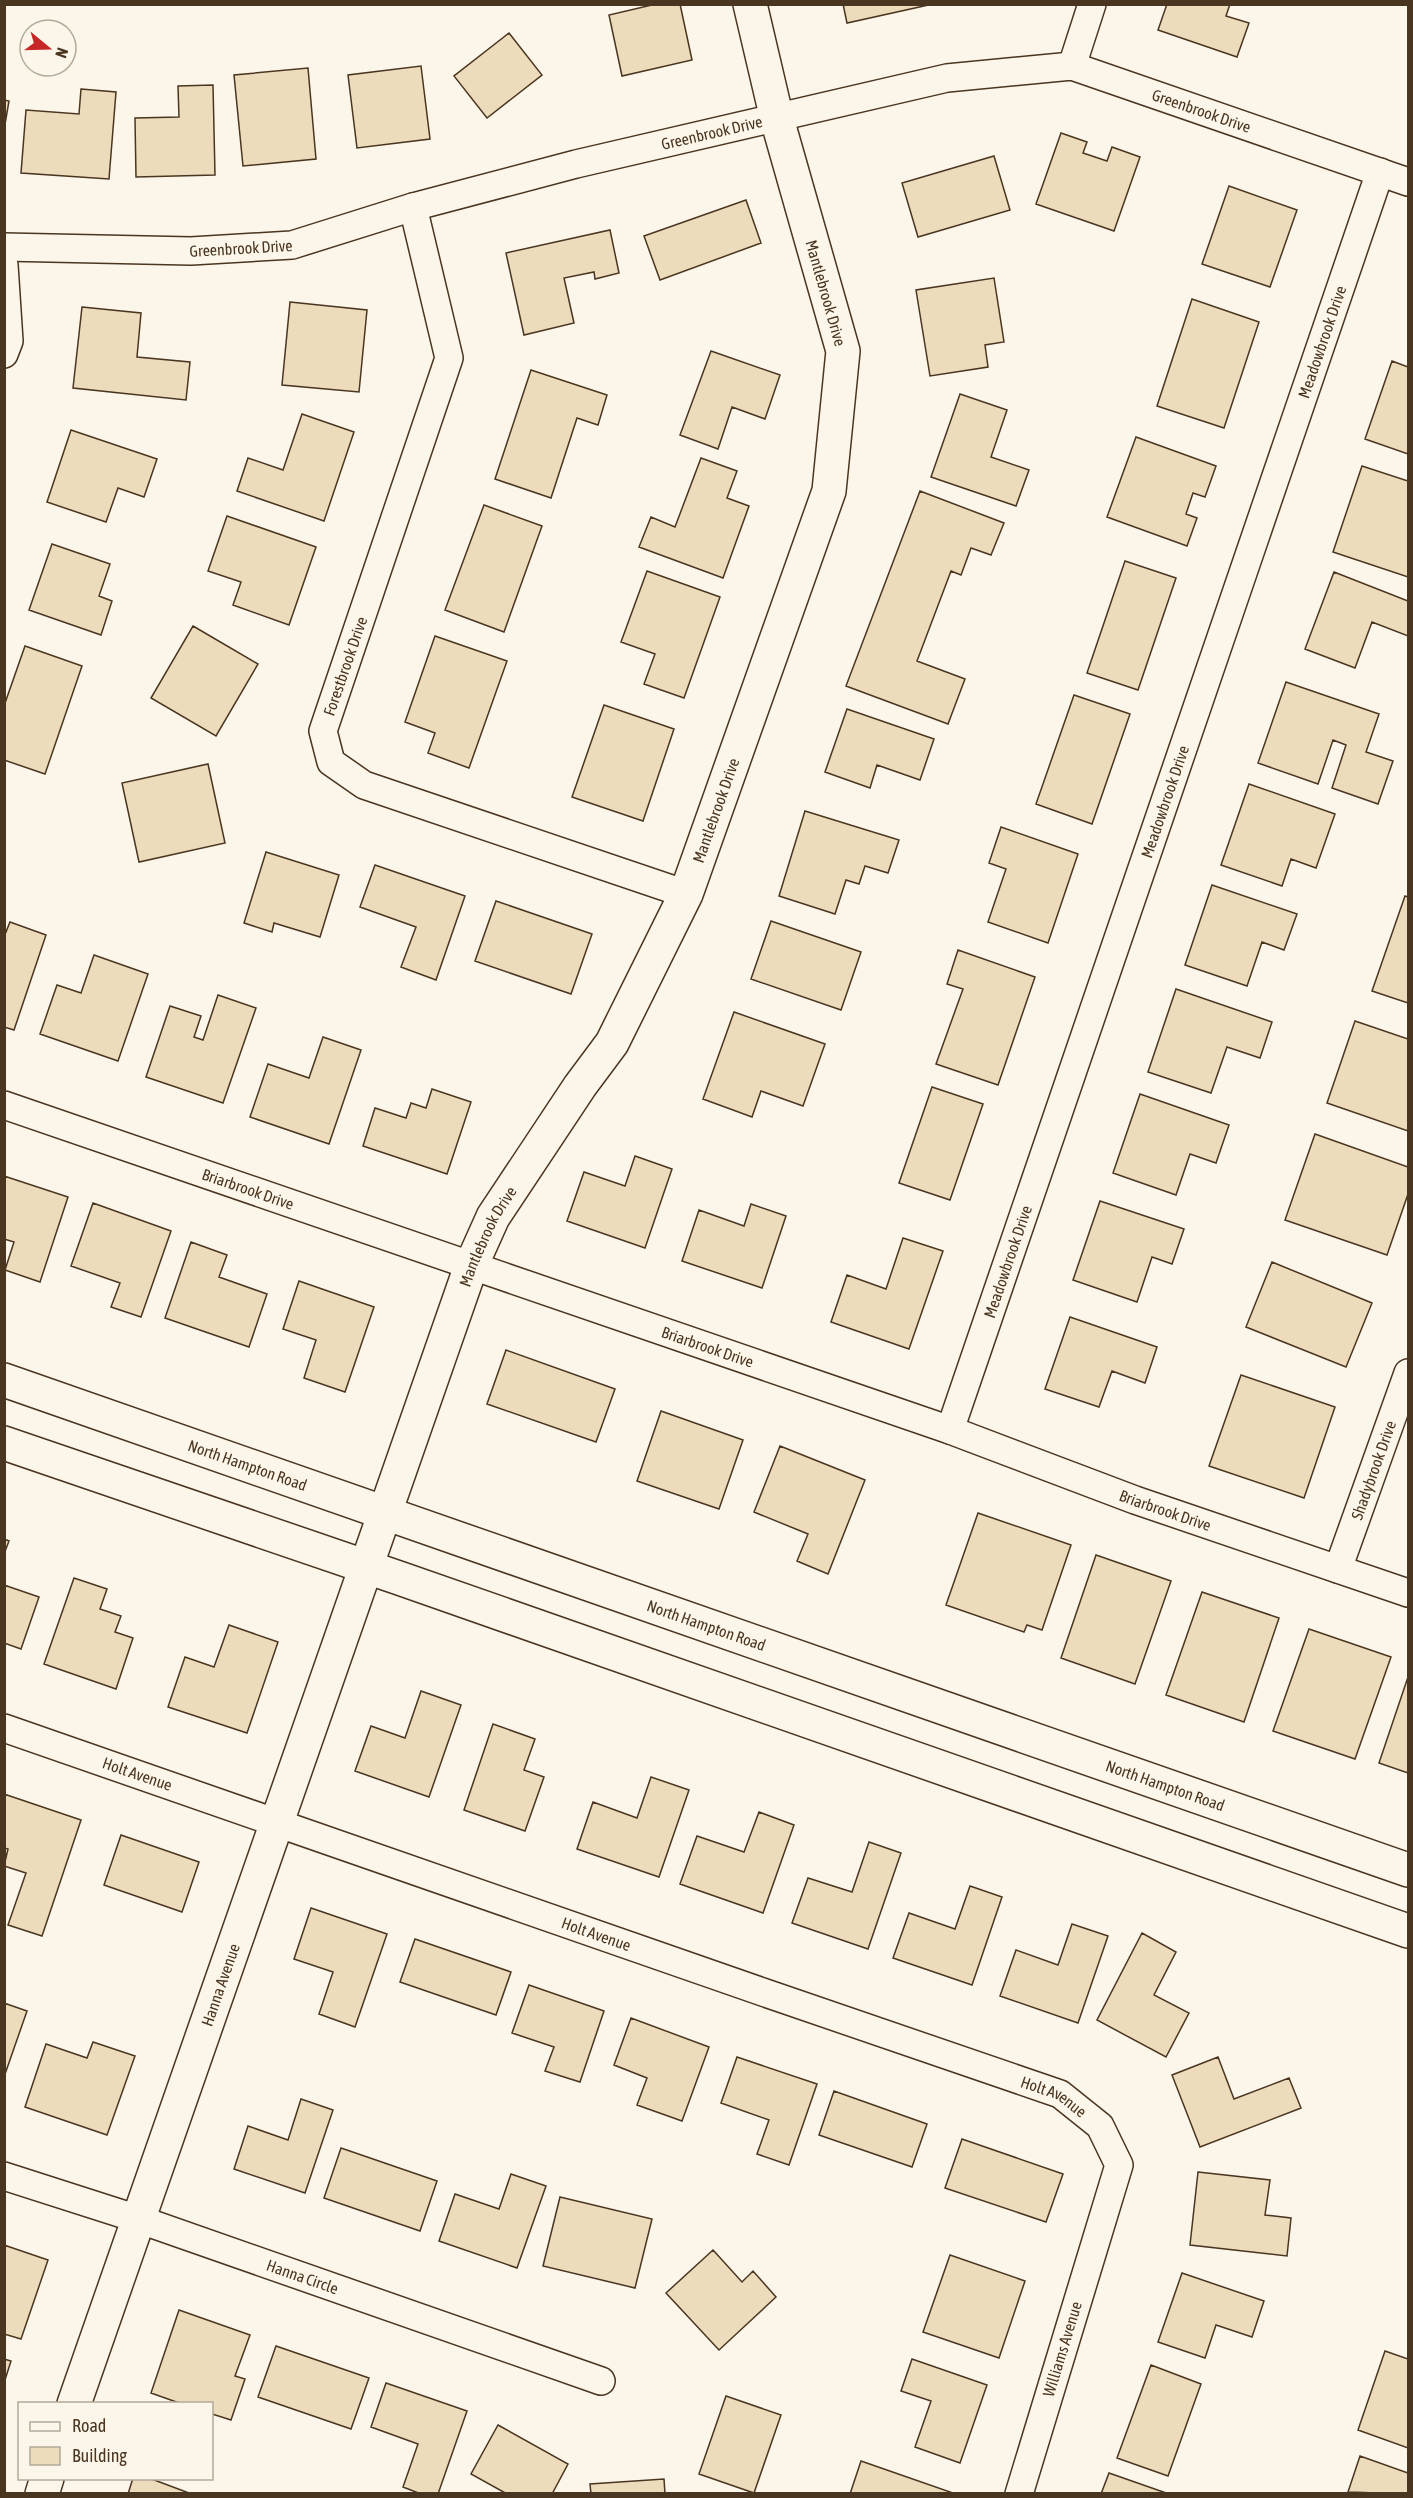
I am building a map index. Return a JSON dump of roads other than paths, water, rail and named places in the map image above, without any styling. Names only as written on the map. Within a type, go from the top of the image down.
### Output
[{"type":"main road","name":"Mantlebrook Drive","points":[[366,1566],[471,1266],[493,1216],[580,1086],[612,1043],[686,894],[830,491],[843,351],[777,119],[750,4]]},
{"type":"main road","name":"North Hampton Road","points":[[4,1380],[1408,1870]]},
{"type":"main road","points":[[4,1443],[366,1566],[1408,1931]]},
{"type":"main road","name":"Hanna Avenue","points":[[74,2402],[366,1566]]},
{"type":"street","points":[[1072,66],[1092,4]]},
{"type":"street","name":"Greenbrook Drive","points":[[4,248],[191,250],[292,245],[413,207],[576,164],[947,78],[1072,66],[1408,182]]},
{"type":"street","name":"Meadowbrook Drive","points":[[950,1430],[1380,172]]},
{"type":"street","name":"Forestbrook Drive","points":[[413,207],[449,358],[323,731],[331,762],[364,784],[686,894]]},
{"type":"street","points":[[4,265],[9,340],[4,354]]},
{"type":"street","name":"Briarbrook Drive","points":[[4,1105],[950,1430],[1135,1500],[1408,1593]]},
{"type":"street","name":"Shadybrook Drive","points":[[1338,1569],[1408,1373]]},
{"type":"street","name":"Holt Avenue","points":[[4,1728],[277,1821],[749,1989],[1060,2094],[1100,2127],[1119,2165],[1105,2205]]},
{"type":"street","name":"Hanna Circle","points":[[4,2176],[138,2219],[601,2380]]},
{"type":"street","name":"Williams Avenue","points":[[1019,2493],[1105,2205]]}]
